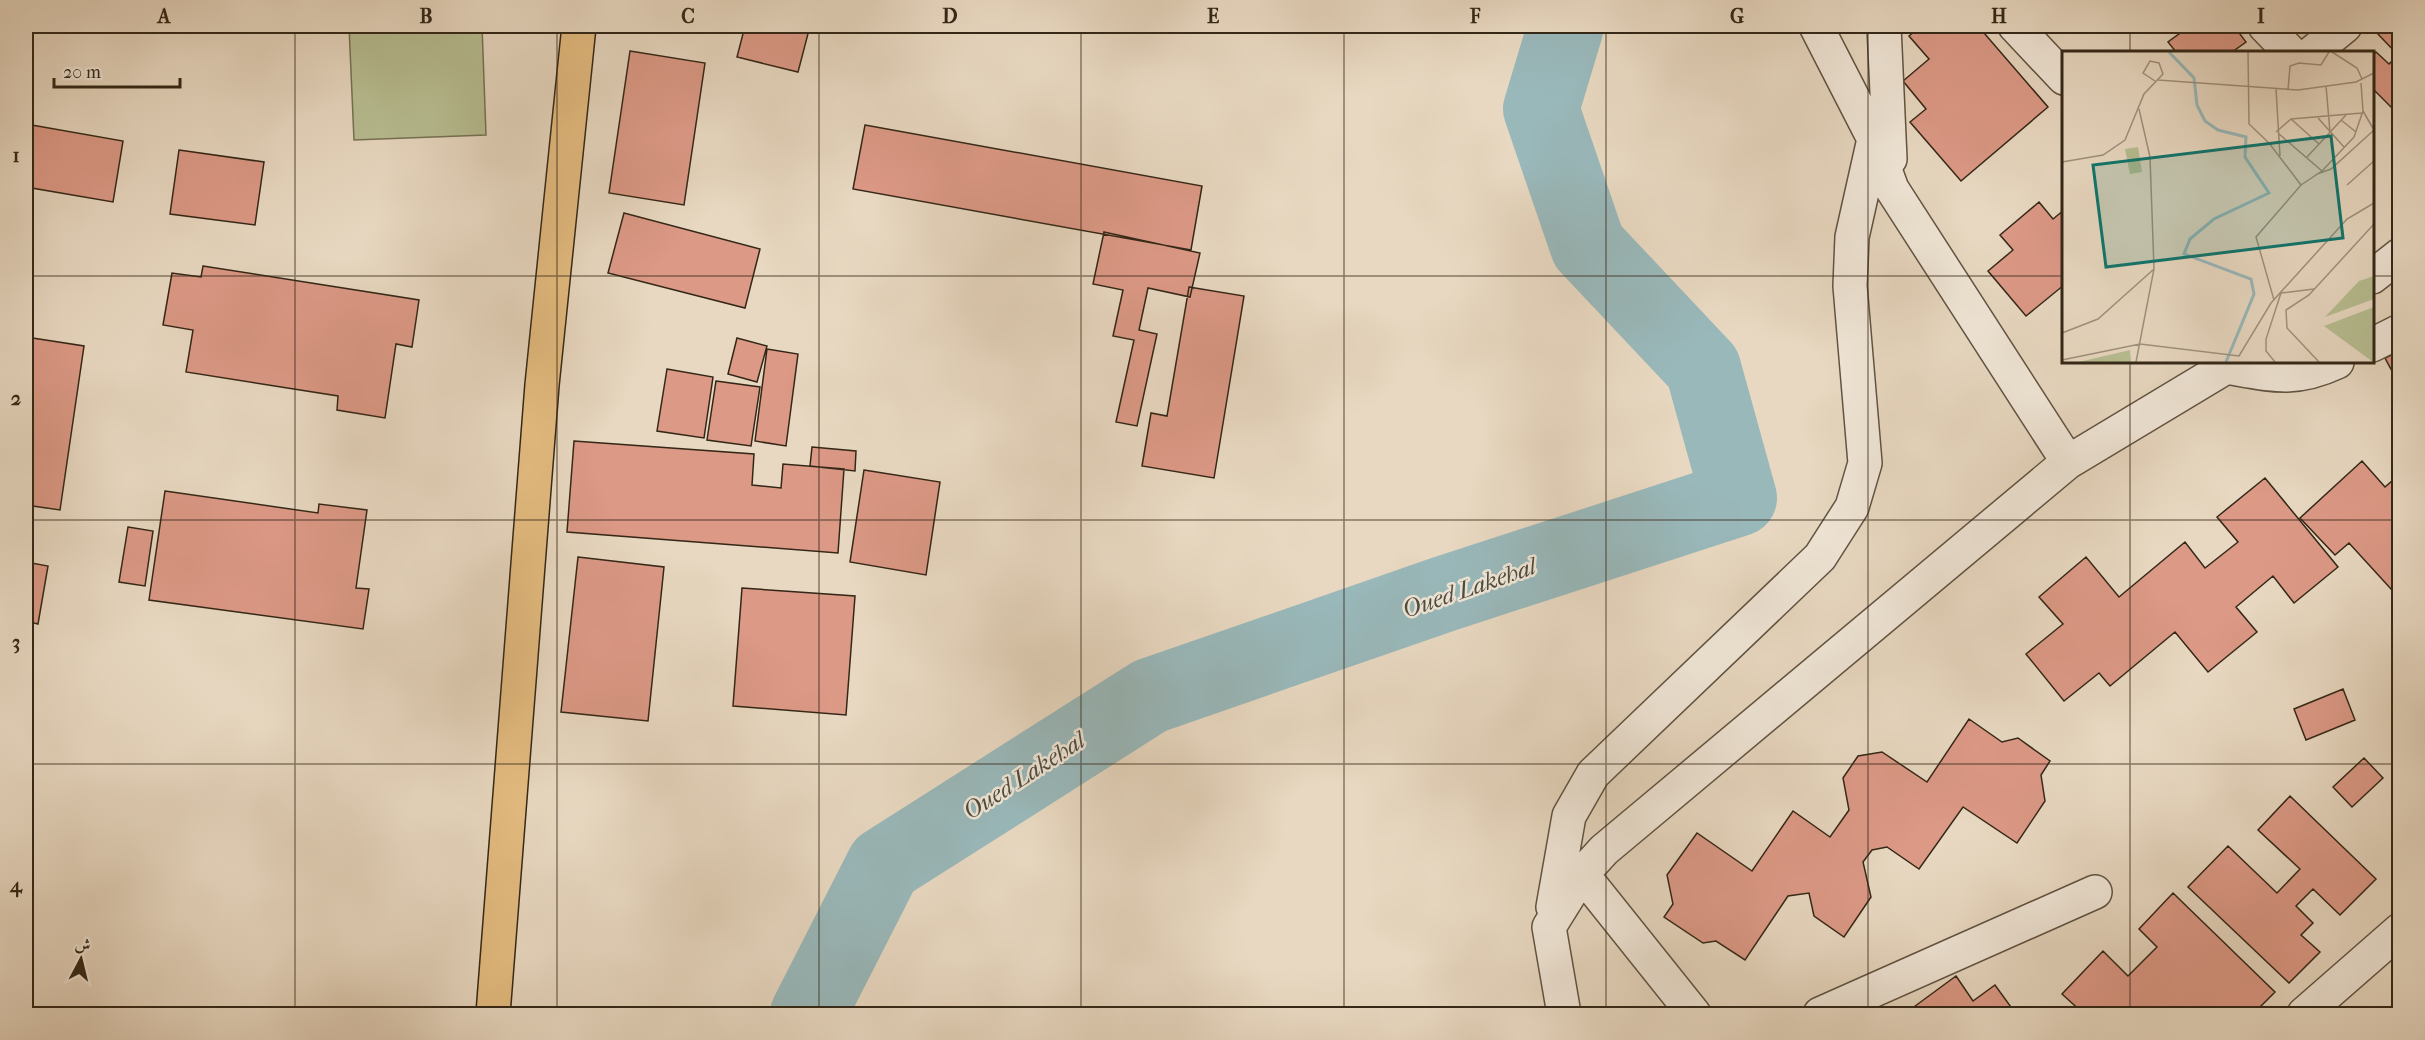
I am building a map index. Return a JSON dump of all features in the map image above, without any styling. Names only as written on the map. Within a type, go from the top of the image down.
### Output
[{"type":"main road","points":[[494,1014],[542,385],[579,26]]},
{"type":"street","points":[[1816,26],[1874,139],[1892,189],[2068,462]]},
{"type":"street","points":[[1884,26],[1892,189]]},
{"type":"street","points":[[2015,26],[2062,76]]},
{"type":"street","points":[[2265,26],[2288,51]]},
{"type":"street","points":[[2314,51],[2345,26]]},
{"type":"street","points":[[1564,1014],[1549,927],[1569,816],[1593,774],[1820,557],[1852,507],[1865,463],[1850,286],[1852,237],[1874,139]]},
{"type":"street","points":[[2374,276],[2400,255]]},
{"type":"street","points":[[2374,344],[2400,331]]},
{"type":"street","points":[[1549,927],[1582,874],[1604,850],[2068,462],[2233,364],[2263,374],[2295,376],[2316,372],[2335,363]]},
{"type":"street","points":[[1582,874],[1694,1014]]},
{"type":"street","points":[[1820,1014],[2095,892]]},
{"type":"street","points":[[2304,1014],[2400,930]]},
{"type":"green space","points":[[349,26],[482,26],[486,135],[354,140]]},
{"type":"building","points":[[745,26],[810,26],[798,72],[737,57]]},
{"type":"building","points":[[1921,26],[1978,26],[2048,107],[1961,181],[1910,122],[1926,109],[1903,81],[1929,59],[1909,36]]},
{"type":"building","points":[[2190,26],[2234,26],[2246,42],[2233,51],[2175,51],[2168,42]]},
{"type":"building","points":[[2383,26],[2400,26],[2400,116],[2374,90],[2374,54],[2376,52],[2389,64],[2398,55],[2376,32]]},
{"type":"building","points":[[630,51],[705,63],[684,205],[609,193]]},
{"type":"building","points":[[26,124],[123,141],[113,202],[26,187]]},
{"type":"building","points":[[865,125],[1202,186],[1191,250],[853,189]]},
{"type":"building","points":[[179,150],[264,162],[255,225],[170,214]]},
{"type":"building","points":[[2039,202],[2053,219],[2062,212],[2062,287],[2026,316],[1988,271],[2013,250],[2000,235]]},
{"type":"building","points":[[624,213],[760,249],[745,308],[608,273]]},
{"type":"building","points":[[1104,232],[1200,253],[1190,297],[1148,288],[1139,330],[1157,334],[1137,426],[1116,422],[1134,340],[1113,336],[1123,290],[1093,284]]},
{"type":"building","points":[[203,266],[419,300],[412,347],[396,344],[385,418],[337,410],[338,396],[186,372],[193,330],[163,325],[172,273],[201,277]]},
{"type":"building","points":[[1189,287],[1244,296],[1214,478],[1142,466],[1151,413],[1167,416]]},
{"type":"building","points":[[26,337],[84,346],[60,510],[26,505]]},
{"type":"building","points":[[737,338],[767,346],[757,382],[728,374]]},
{"type":"building","points":[[767,349],[798,354],[786,446],[755,441]]},
{"type":"building","points":[[2400,351],[2400,386],[2385,358]]},
{"type":"building","points":[[667,369],[713,377],[704,438],[657,431]]},
{"type":"building","points":[[716,381],[760,387],[751,446],[707,440]]},
{"type":"building","points":[[574,441],[754,454],[752,485],[781,488],[783,464],[844,469],[838,553],[567,532]]},
{"type":"building","points":[[812,447],[856,451],[855,471],[810,466]]},
{"type":"building","points":[[2362,461],[2385,487],[2400,474],[2400,581],[2391,589],[2349,543],[2335,555],[2300,518]]},
{"type":"building","points":[[864,470],[940,482],[926,575],[850,562]]},
{"type":"building","points":[[2265,478],[2338,567],[2294,603],[2273,576],[2236,607],[2257,632],[2208,672],[2175,632],[2110,686],[2099,673],[2064,701],[2026,654],[2063,624],[2039,597],[2086,557],[2119,597],[2185,542],[2205,568],[2238,542],[2217,517]]},
{"type":"building","points":[[165,491],[318,513],[319,504],[367,510],[356,588],[369,589],[363,629],[149,600]]},
{"type":"building","points":[[128,527],[153,531],[145,586],[119,582]]},
{"type":"building","points":[[578,557],[664,567],[648,721],[561,712]]},
{"type":"building","points":[[26,562],[48,566],[38,624],[26,621]]},
{"type":"building","points":[[742,588],[855,596],[846,715],[733,706]]},
{"type":"building","points":[[2343,689],[2355,720],[2306,740],[2294,709]]},
{"type":"building","points":[[1969,719],[2002,742],[2018,738],[2050,761],[2041,775],[2045,801],[2017,843],[1963,807],[1919,869],[1887,847],[1872,850],[1863,862],[1871,897],[1844,937],[1814,916],[1809,893],[1788,896],[1745,960],[1716,941],[1703,943],[1664,917],[1673,904],[1667,875],[1697,833],[1752,871],[1793,811],[1830,837],[1849,810],[1843,778],[1858,756],[1882,752],[1927,782]]},
{"type":"building","points":[[2364,758],[2383,778],[2352,807],[2333,787]]},
{"type":"building","points":[[2290,796],[2376,879],[2340,915],[2313,889],[2296,906],[2313,923],[2301,935],[2320,952],[2289,983],[2188,887],[2228,846],[2277,893],[2300,869],[2258,830]]},
{"type":"building","points":[[2173,893],[2275,992],[2253,1014],[2213,1014],[2208,1010],[2203,1014],[2084,1014],[2062,994],[2103,951],[2128,976],[2157,947],[2139,929]]},
{"type":"building","points":[[1956,976],[1973,1001],[1995,985],[2016,1014],[1909,1014],[1907,1012]]},
{"type":"waterway","name":"Oued Lakehal","points":[[808,1014],[884,865],[1150,696],[1444,594],[1739,498],[1703,368],[1588,246],[1541,109],[1566,26]]}]
